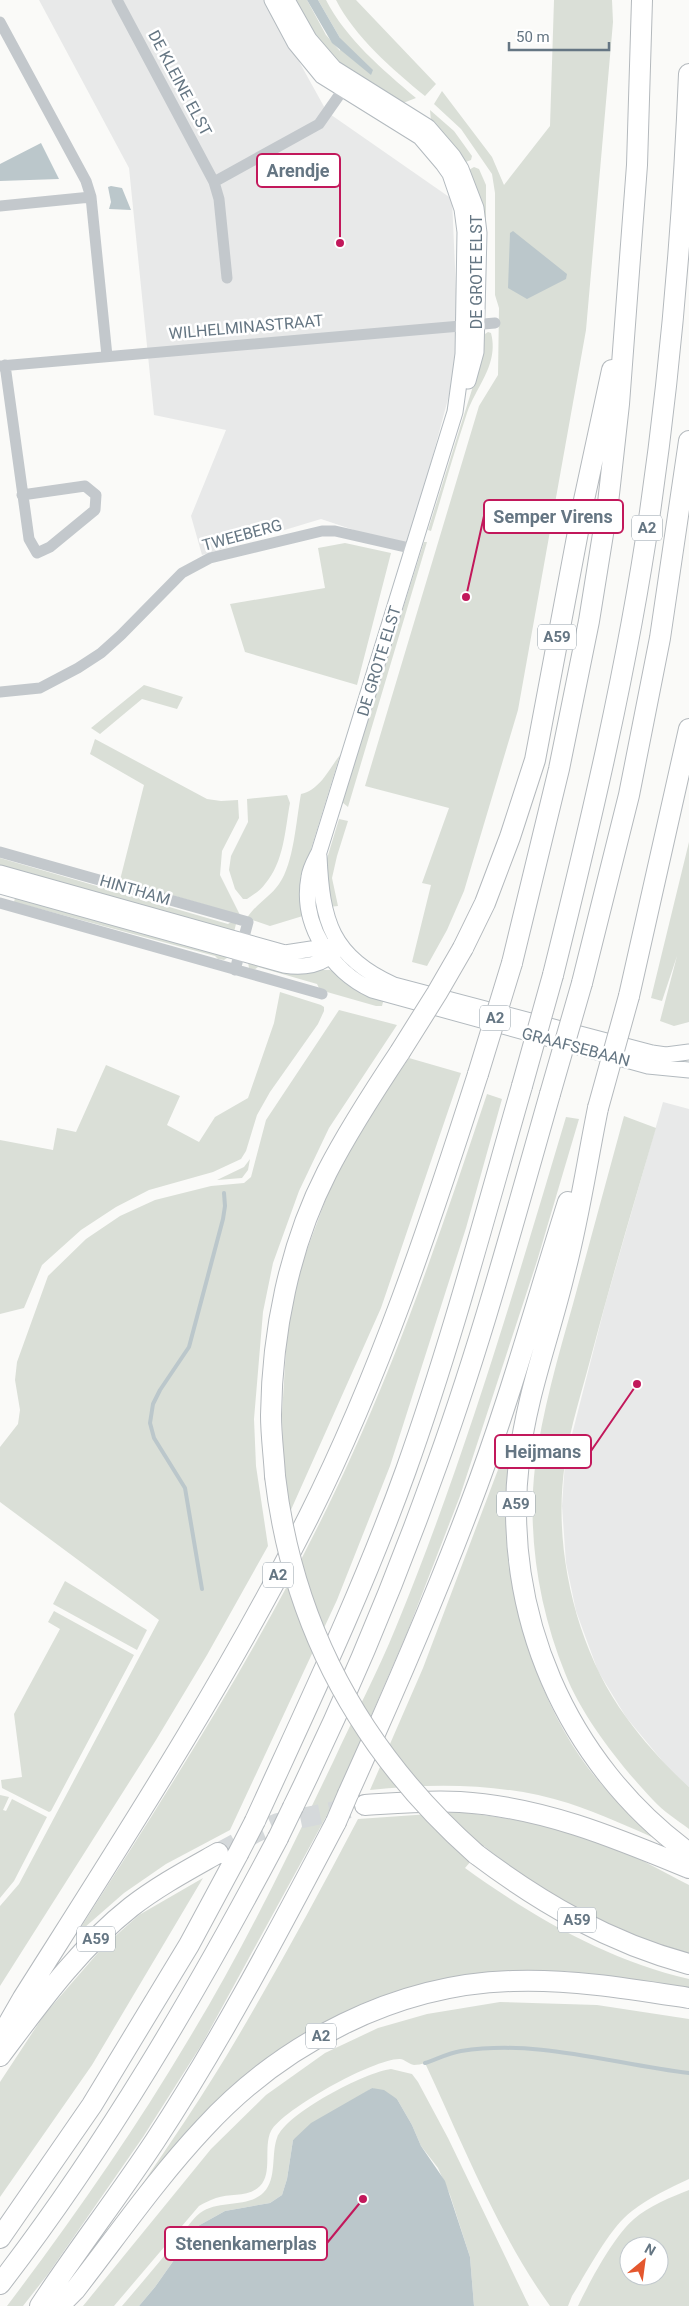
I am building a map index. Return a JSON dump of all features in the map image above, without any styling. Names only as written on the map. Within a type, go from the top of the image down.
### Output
[{"type":"highway","name":"A2","points":[[0,2038],[28,1990],[178,1752],[270,1592],[310,1514],[339,1453],[398,1312],[432,1219],[478,1074],[512,962],[560,769],[589,621],[608,503],[619,404],[637,165],[642,0]]},
{"type":"highway","name":"A2","points":[[0,2238],[92,2105],[189,1945],[228,1854],[255,1820],[352,1611],[406,1470],[452,1330],[553,975],[600,784],[650,513],[672,336],[684,189],[689,74]]},
{"type":"highway","name":"A59","points":[[625,317],[604,401],[534,760],[510,837],[485,903],[463,948],[400,1052],[358,1115],[326,1174],[304,1226],[281,1315],[274,1368],[271,1417],[275,1476],[281,1517],[296,1583],[323,1652],[342,1691],[370,1737],[405,1783],[446,1827],[476,1854],[508,1878],[567,1915],[636,1947],[689,1964]]},
{"type":"highway","name":"A2","points":[[0,2284],[115,2121],[162,2046],[224,1940],[278,1838],[324,1744],[378,1621],[432,1480],[478,1340],[582,983],[629,795],[660,638],[689,441]]},
{"type":"highway","points":[[40,2306],[155,2141],[212,2047],[281,1926],[336,1822],[418,1636],[471,1503],[520,1358],[598,1108],[629,996],[689,729]]},
{"type":"highway","name":"A59","points":[[598,1108],[565,1271],[538,1368],[523,1437],[516,1503],[517,1554],[524,1596],[536,1640],[550,1680],[573,1725],[606,1775],[625,1795],[689,1853]]},
{"type":"highway","points":[[365,1805],[460,1802],[519,1809],[590,1827],[689,1868]]},
{"type":"highway","name":"A59","points":[[0,2056],[36,2007],[100,1934],[131,1907],[169,1881],[228,1854]]},
{"type":"highway","name":"A2","points":[[59,2306],[75,2290],[204,2128],[244,2089],[294,2051],[356,2018],[406,1999],[452,1988],[511,1981],[564,1982],[689,1998]]},
{"type":"main road","name":"DE GROTE ELST","points":[[272,0],[294,42],[322,76],[401,109],[428,127],[453,156],[461,169],[476,208],[479,233],[470,325],[476,352],[465,394],[455,412],[414,549],[309,876],[307,894],[312,920],[326,952]]},
{"type":"main road","name":"DE GROTE ELST","points":[[288,0],[309,40],[347,85]]},
{"type":"main road","name":"DE GROTE ELST","points":[[318,852],[320,886],[326,916],[340,945]]},
{"type":"main road","name":"HINTHAM","points":[[0,873],[241,948],[295,967],[313,964],[326,952]]},
{"type":"main road","name":"HINTHAM","points":[[0,886],[241,948]]},
{"type":"main road","points":[[326,952],[340,945]]},
{"type":"main road","name":"GRAAFSEBAAN","points":[[340,945],[358,965],[394,985],[652,1053],[666,1055],[689,1052]]},
{"type":"main road","name":"GRAAFSEBAAN","points":[[326,952],[353,980],[372,990],[648,1066],[689,1070]]},
{"type":"street","name":"DE KLEINE ELST","points":[[118,0],[214,182],[219,199],[227,278]]},
{"type":"street","points":[[0,22],[86,181],[91,197],[107,356]]},
{"type":"street","points":[[214,182],[318,124],[325,118],[347,85]]},
{"type":"street","points":[[0,206],[91,197]]},
{"type":"street","name":"WILHELMINASTRAAT","points":[[3,366],[494,323]]},
{"type":"street","points":[[3,366],[22,495],[29,539],[37,553],[50,547],[95,510],[96,495],[85,486],[22,495]]},
{"type":"street","name":"TWEEBERG","points":[[0,692],[40,688],[78,668],[101,653],[121,635],[182,573],[210,558],[322,531],[335,532],[414,549]]},
{"type":"street","name":"HINTHAM","points":[[0,852],[248,922],[235,970]]},
{"type":"street","points":[[0,903],[322,994]]},
{"type":"shaded area","points":[[39,0],[265,0],[327,112],[452,199],[459,358],[408,548],[321,519],[202,555],[191,516],[226,430],[154,415],[129,168]]},
{"type":"shaded area","points":[[292,0],[307,0],[326,35],[340,51],[340,38],[318,0],[326,0],[344,28],[366,53],[416,98],[403,103],[326,55]]},
{"type":"shaded area","points":[[307,0],[318,0],[340,38],[373,70],[371,75],[332,43]]},
{"type":"shaded area","points":[[336,0],[356,0],[436,84],[425,96],[375,52],[353,27]]},
{"type":"shaded area","points":[[554,0],[612,0],[613,22],[586,330],[518,710],[464,891],[447,930],[427,966],[412,962],[431,885],[422,883],[449,808],[365,786],[479,406],[498,375],[499,308],[495,295],[495,193],[492,174],[461,129],[434,104],[442,91],[492,157],[504,185],[550,126]]},
{"type":"shaded area","points":[[430,110],[454,131],[472,156],[471,160],[463,163],[431,121]]},
{"type":"shaded area","points":[[41,143],[59,179],[0,181],[0,164]]},
{"type":"shaded area","points":[[474,167],[479,169],[486,185],[486,288],[483,292],[467,171]]},
{"type":"shaded area","points":[[108,187],[122,188],[131,210],[109,209],[111,202]]},
{"type":"shaded area","points":[[513,231],[567,274],[566,279],[527,299],[508,288],[510,233]]},
{"type":"shaded area","points":[[488,332],[491,333],[493,344],[490,365],[467,413],[431,531],[428,530],[474,383],[482,336]]},
{"type":"shaded area","points":[[424,542],[427,542],[348,807],[342,802]]},
{"type":"shaded area","points":[[345,543],[391,553],[357,685],[245,652],[230,604],[325,588],[318,548]]},
{"type":"shaded area","points":[[144,685],[183,697],[177,709],[142,699],[100,734],[91,728]]},
{"type":"shaded area","points":[[95,739],[207,799],[221,801],[238,800],[239,818],[222,851],[220,875],[240,915],[120,880],[144,785],[90,754]]},
{"type":"shaded area","points":[[340,755],[303,875],[306,915],[270,926],[247,918],[275,889],[284,875],[294,841],[301,794],[308,792],[319,784]]},
{"type":"shaded area","points":[[287,795],[290,803],[283,845],[276,866],[257,892],[247,899],[243,899],[235,889],[229,870],[231,856],[248,822],[247,799]]},
{"type":"shaded area","points":[[339,819],[348,821],[332,878],[338,906],[329,907],[325,865]]},
{"type":"shaded area","points":[[689,842],[689,1022],[674,1026],[660,1021],[677,956],[662,1001],[651,998]]},
{"type":"shaded area","points":[[0,858],[228,924],[231,922],[236,924],[234,932],[0,867]]},
{"type":"shaded area","points":[[4,894],[227,956],[227,958],[224,960],[218,959],[215,956],[14,902],[15,898]]},
{"type":"shaded area","points":[[248,962],[330,970],[384,998],[382,1006],[320,990],[317,984],[258,967],[254,970],[249,968]]},
{"type":"shaded area","points":[[280,992],[321,1005],[324,1007],[324,1011],[318,1024],[270,1092],[257,1115],[246,1151],[241,1159],[213,1172],[149,1190],[116,1207],[81,1230],[42,1265],[24,1308],[0,1314],[0,1140],[53,1150],[57,1128],[76,1132],[106,1065],[180,1096],[167,1125],[199,1142],[215,1117],[248,1098],[274,1023]]},
{"type":"shaded area","points":[[339,1010],[397,1025],[329,1128],[299,1191],[273,1263],[263,1312],[254,1419],[256,1466],[268,1546],[207,1655],[156,1740],[0,1986],[0,1906],[19,1884],[159,1620],[0,1502],[0,1447],[18,1424],[20,1410],[15,1380],[17,1362],[48,1276],[86,1239],[120,1216],[155,1200],[211,1186],[244,1183],[251,1177],[266,1120]]},
{"type":"shaded area","points":[[409,1058],[461,1073],[381,1308],[290,1512],[283,1463],[282,1414],[288,1317],[298,1274],[334,1177],[369,1115]]},
{"type":"shaded area","points":[[487,1094],[502,1099],[466,1228],[390,1466],[337,1600],[230,1830],[166,1864],[124,1893],[76,1935],[222,1701],[290,1581],[321,1519],[371,1413],[407,1322]]},
{"type":"shaded area","points":[[663,1102],[689,1109],[689,1787],[669,1769],[626,1717],[598,1671],[576,1611],[566,1563],[562,1506],[565,1462],[605,1305]]},
{"type":"shaded area","points":[[624,1116],[656,1128],[607,1296],[570,1436],[562,1495],[562,1529],[565,1562],[581,1629],[608,1690],[626,1717],[656,1754],[689,1787],[689,1829],[661,1808],[640,1786],[603,1740],[572,1690],[548,1623],[537,1572],[534,1545],[533,1493],[535,1467],[546,1405]]},
{"type":"shaded area","points":[[566,1117],[579,1119],[537,1261],[460,1496],[407,1633],[333,1804],[202,2044],[143,2137],[48,2274],[23,2306],[7,2306],[79,2208],[125,2140],[169,2072],[210,2003],[265,1900],[374,1677],[421,1565],[466,1438],[508,1310]]},
{"type":"shaded area","points":[[250,1159],[248,1170],[242,1178],[217,1180],[244,1167]]},
{"type":"shaded area","points":[[510,1438],[513,1439],[507,1512],[508,1556],[519,1616],[539,1678],[552,1707],[583,1761],[602,1785],[639,1822],[663,1842],[580,1807],[544,1796],[469,1786],[419,1786],[370,1790],[423,1668]]},
{"type":"shaded area","points":[[65,1581],[147,1630],[137,1650],[53,1604]]},
{"type":"shaded area","points":[[54,1611],[134,1655],[49,1812],[2,1788],[1,1780],[22,1777],[14,1714],[60,1629],[48,1622]]},
{"type":"shaded area","points":[[0,1795],[9,1797],[3,1810],[6,1811],[12,1799],[47,1817],[14,1881],[0,1898]]},
{"type":"shaded area","points":[[459,1812],[535,1824],[591,1838],[629,1854],[689,1885],[689,1954],[633,1937],[580,1912],[530,1881],[484,1846],[465,1868],[544,1920],[572,1935],[629,1961],[689,1979],[689,1989],[565,1971],[512,1971],[305,2034],[273,2053],[238,2082],[198,2121],[115,2224],[227,2055],[294,1938],[358,1819]]},
{"type":"shaded area","points":[[203,1878],[92,2065],[0,2197],[0,2082],[44,2015],[103,1947],[139,1915]]},
{"type":"shaded area","points":[[500,2002],[597,2005],[689,2019],[689,2179],[652,2198],[624,2218],[599,2250],[568,2306],[550,2306],[531,2278],[482,2188],[425,2063],[414,2065],[400,2059],[388,2061],[351,2076],[310,2098],[293,2110],[271,2131],[266,2174],[260,2186],[244,2194],[216,2198],[199,2206],[114,2306],[83,2306],[211,2149],[266,2095],[325,2053],[378,2028],[427,2014]]},
{"type":"shaded area","points":[[391,2069],[412,2074],[418,2082],[448,2138],[529,2306],[474,2306],[470,2257],[450,2195],[438,2168],[421,2146],[412,2125],[397,2099],[372,2088],[293,2140],[287,2179],[282,2195],[270,2203],[225,2211],[198,2226],[155,2287],[139,2306],[122,2306],[200,2213],[216,2206],[250,2200],[264,2192],[271,2180],[277,2138],[283,2128],[295,2117],[328,2095],[346,2086]]},
{"type":"shaded area","points":[[372,2088],[384,2090],[397,2099],[412,2125],[421,2146],[445,2181],[470,2257],[474,2306],[139,2306],[155,2287],[198,2226],[225,2211],[270,2203],[282,2195],[287,2179],[293,2140],[311,2123]]},
{"type":"shaded area","points":[[689,2190],[689,2306],[578,2306],[618,2236],[634,2219],[660,2202]]},
{"type":"waterway","points":[[202,1589],[185,1488],[154,1438],[150,1423],[153,1404],[160,1390],[189,1347],[223,1219],[224,1193]]},
{"type":"waterway","points":[[425,2063],[461,2051],[519,2048],[576,2054],[689,2073]]},
{"type":"tunnel","points":[[218,1853],[278,1823],[365,1805]]},
{"type":"place","name":"Arendje","points":[[340,243]]},
{"type":"place","name":"Semper Virens","points":[[466,597]]},
{"type":"place","name":"Heijmans","points":[[637,1384]]},
{"type":"place","name":"Stenenkamerplas","points":[[363,2199]]}]
